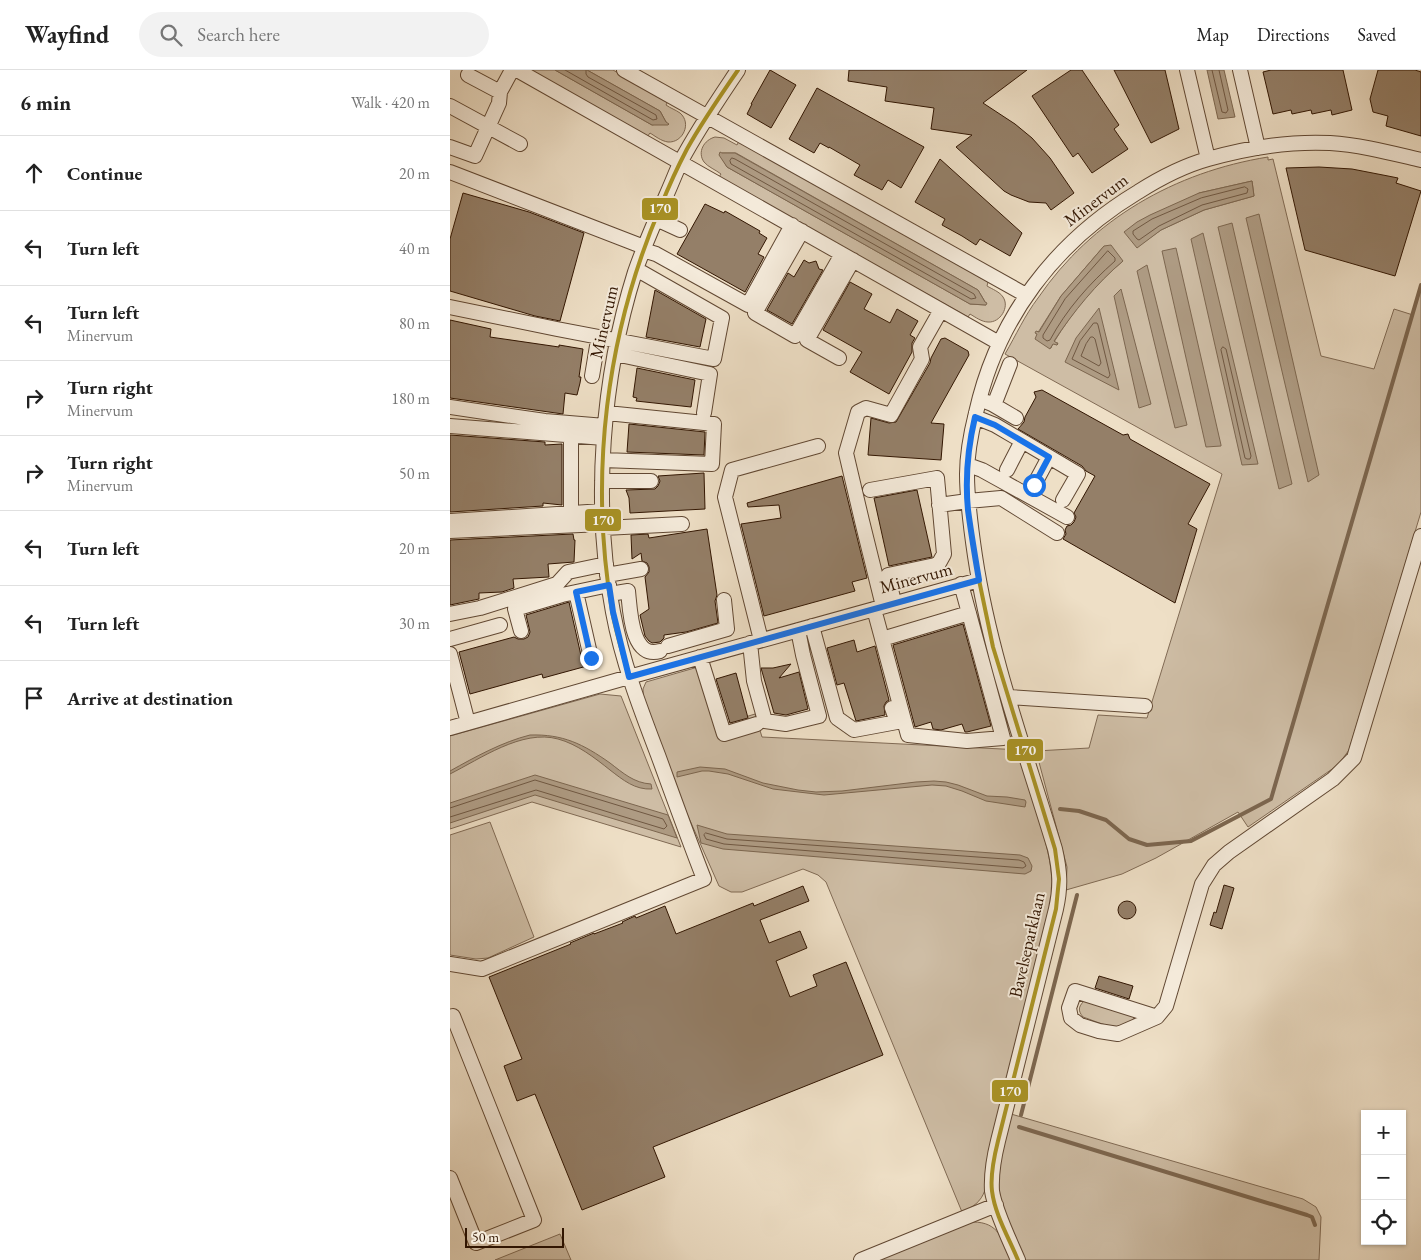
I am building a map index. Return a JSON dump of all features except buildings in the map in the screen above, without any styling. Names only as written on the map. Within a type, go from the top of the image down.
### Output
[{"type":"street","points":[[450,147],[475,156],[499,103],[500,92],[512,70]]},
{"type":"street","points":[[517,70],[999,343]]},
{"type":"street","points":[[625,70],[1026,295]]},
{"type":"street","name":"Minervum","points":[[629,677],[613,612],[603,521],[602,481],[605,426],[616,348],[636,271],[644,248],[681,162],[707,117],[738,70]]},
{"type":"street","points":[[1187,70],[1208,159]]},
{"type":"street","points":[[1240,70],[1258,148]]},
{"type":"street","points":[[468,75],[500,92]]},
{"type":"street","points":[[450,106],[520,144]]},
{"type":"street","name":"Minervum","points":[[450,728],[705,655],[979,580],[968,501],[968,465],[979,399],[989,366],[999,343],[1026,295],[1052,262],[1075,238],[1103,214],[1156,181],[1208,159],[1258,148],[1330,143],[1365,147],[1421,160]]},
{"type":"street","points":[[450,172],[644,248],[748,306],[797,228]]},
{"type":"street","points":[[656,219],[680,230]]},
{"type":"street","points":[[797,228],[755,313],[787,332],[795,336],[848,257]]},
{"type":"street","points":[[839,358],[807,340],[848,257]]},
{"type":"street","points":[[450,316],[597,346],[714,359],[722,318],[643,273],[636,271]]},
{"type":"street","points":[[450,307],[557,329],[616,348],[710,374],[704,413]]},
{"type":"street","points":[[812,626],[837,718],[854,730],[897,722],[879,607],[846,453],[858,412],[866,408],[891,415],[922,359],[920,347],[941,310]]},
{"type":"street","points":[[592,376],[597,346]]},
{"type":"street","points":[[994,405],[1010,364]]},
{"type":"street","points":[[979,399],[994,405],[1016,418]]},
{"type":"street","points":[[450,407],[545,421],[605,426],[714,424],[712,464],[603,460]]},
{"type":"street","points":[[975,417],[995,425],[1078,474],[1063,500]]},
{"type":"street","points":[[450,426],[571,435],[605,426]]},
{"type":"street","points":[[571,435],[571,513]]},
{"type":"street","points":[[1007,470],[1022,441]]},
{"type":"street","points":[[798,630],[819,716],[786,724],[765,722],[754,681],[755,642],[725,497],[732,470],[818,446]]},
{"type":"street","points":[[1034,485],[1049,457]]},
{"type":"street","points":[[968,465],[982,470],[1067,518]]},
{"type":"street","points":[[870,490],[937,478],[944,554],[939,563],[888,575],[879,607],[882,639],[908,735],[967,741],[1003,738],[961,584]]},
{"type":"street","points":[[602,481],[651,481]]},
{"type":"street","points":[[939,505],[1001,498],[1057,533]]},
{"type":"street","points":[[450,521],[571,513],[603,521]]},
{"type":"street","points":[[450,531],[603,521],[682,524]]},
{"type":"street","points":[[1157,1017],[1075,991],[1069,1008],[1071,1018],[1080,1025],[1118,1034],[1157,1017],[1166,1006],[1202,884],[1214,866],[1229,852],[1333,779],[1354,758],[1421,536]]},
{"type":"street","points":[[521,631],[515,609],[576,592],[608,579],[641,569]]},
{"type":"street","points":[[450,614],[480,608],[556,584],[568,572],[608,579],[628,591],[637,642],[642,648],[656,652],[727,629],[724,600]]},
{"type":"street","name":"Bavelseparklaan","points":[[979,580],[993,647],[1055,849],[1059,865],[1060,882],[1056,909],[996,1150],[992,1185],[996,1205],[1018,1260]]},
{"type":"street","points":[[576,592],[591,658]]},
{"type":"street","points":[[882,639],[969,613]]},
{"type":"street","points":[[450,639],[500,625]]},
{"type":"street","points":[[707,634],[705,655],[724,734],[757,724]]},
{"type":"street","points":[[450,654],[468,723]]},
{"type":"street","points":[[450,964],[482,969],[704,879],[629,677]]},
{"type":"street","points":[[1009,697],[1145,706]]},
{"type":"street","points":[[450,1017],[453,1016],[534,1220],[476,1243],[450,1178]]},
{"type":"street","points":[[861,1260],[996,1205]]},
{"type":"shaded area","points":[[529,70],[555,70],[652,125],[666,122],[660,111],[587,70],[613,70],[668,101],[666,105],[684,117],[684,132],[678,139],[668,142],[650,133],[647,137]]},
{"type":"shaded area","points":[[715,137],[724,138],[737,145],[739,141],[988,282],[987,286],[1000,294],[1005,301],[1003,314],[992,322],[983,321],[970,314],[968,317],[719,177],[721,174],[704,162],[701,154],[705,144]],"holes":[[[722,153],[736,153],[978,290],[986,305],[970,304],[727,167],[721,156]]]},
{"type":"shaded area","points":[[1268,157],[1268,160],[1273,159],[1321,356],[1374,369],[1394,309],[1413,315],[1421,289],[1421,512],[1349,750],[1338,765],[1248,827],[1238,812],[1156,858],[1122,874],[1066,890],[1067,867],[1036,751],[1089,748],[1098,715],[1147,718],[1222,474],[1005,354],[1029,311],[1060,270],[1084,245],[1110,223],[1138,204],[1169,187],[1200,174]],"holes":[[[1252,181],[1254,196],[1204,210],[1161,230],[1137,247],[1199,193]],[[1104,246],[1123,261],[1085,298],[1054,342],[1058,343],[1057,345],[1053,343],[1051,348],[1037,334],[1061,296]]]},
{"type":"shaded area","points":[[698,667],[716,726],[755,714],[762,737],[1022,750],[1050,860],[1051,904],[985,1190],[979,1201],[962,1212],[826,882],[818,875],[803,869],[742,892],[731,892],[719,886],[680,798],[644,708],[643,689],[646,682]]},
{"type":"shaded area","points":[[600,694],[621,696],[681,847],[532,802],[450,829],[450,736]]},
{"type":"shaded area","points":[[490,822],[534,937],[488,958],[476,959],[450,955],[450,835]]},
{"type":"shaded area","points":[[1084,1001],[1135,1017],[1124,1025],[1110,1026],[1083,1017],[1079,1009]]},
{"type":"shaded area","points":[[1011,1114],[1303,1199],[1316,1207],[1321,1217],[1319,1260],[1024,1260],[1004,1211],[999,1185],[1001,1154]]},
{"type":"shaded area","points":[[973,1222],[989,1225],[999,1234],[1011,1260],[877,1260]]},
{"type":"shaded area","points":[[560,1234],[571,1260],[495,1260]]},
{"type":"water","points":[[555,70],[587,70],[660,111],[669,124],[652,125]]},
{"type":"water","points":[[1207,70],[1224,70],[1235,117],[1218,119]]},
{"type":"water","points":[[720,152],[735,153],[978,290],[987,303],[986,305],[970,304],[727,167],[719,155]]},
{"type":"water","points":[[1252,181],[1254,196],[1204,210],[1161,230],[1137,248],[1124,232],[1150,215],[1199,193]]},
{"type":"water","points":[[1259,214],[1319,475],[1308,482],[1246,218]]},
{"type":"water","points":[[1232,223],[1292,484],[1279,489],[1218,227]]},
{"type":"water","points":[[1203,233],[1258,464],[1242,465],[1191,239]]},
{"type":"water","points":[[1111,245],[1123,261],[1104,279],[1069,319],[1054,341],[1058,344],[1053,344],[1050,349],[1035,339],[1036,331],[1039,332],[1061,296],[1104,246]]},
{"type":"water","points":[[1176,248],[1221,446],[1206,447],[1162,251]]},
{"type":"water","points":[[1147,265],[1187,425],[1175,428],[1137,271]]},
{"type":"water","points":[[1121,289],[1151,404],[1139,408],[1114,296]]},
{"type":"water","points":[[1099,308],[1119,390],[1065,362],[1076,338]]},
{"type":"water","points":[[530,735],[563,738],[582,746],[600,756],[629,777],[639,782],[651,784],[652,789],[640,788],[630,784],[572,744],[544,737],[530,738],[502,747],[450,774],[450,771],[489,750]]},
{"type":"water","points":[[700,767],[725,769],[763,783],[816,792],[934,781],[958,785],[987,796],[1007,797],[1025,800],[1026,802],[1025,807],[986,801],[946,786],[932,785],[824,795],[773,789],[728,774],[709,771],[677,777],[677,772]]},
{"type":"water","points":[[535,775],[668,815],[677,838],[535,795],[450,823],[450,803]]},
{"type":"water","points":[[697,825],[727,834],[1020,855],[1028,858],[1032,866],[1031,871],[1025,874],[723,849],[701,843]]},
{"type":"waterway","points":[[1060,809],[1079,811],[1106,820],[1129,839],[1147,845],[1191,841],[1271,799],[1421,285]]},
{"type":"waterway","points":[[1021,1115],[1077,895]]},
{"type":"waterway","points":[[1019,1127],[1307,1215],[1312,1217],[1315,1225]]},
{"type":"transit line","name":"170","points":[[629,677],[612,611],[605,560],[602,509],[603,457],[607,406],[615,355],[626,305],[641,256],[666,193],[693,139],[738,70]]},
{"type":"transit line","name":"170","points":[[979,580],[993,647],[1055,849],[1059,879],[1056,909],[992,1172],[992,1191],[996,1209],[1018,1260]]},
{"type":"transit line","name":"170","points":[[629,677],[979,580]]},
{"type":"route","points":[[591,658],[576,592],[609,585],[613,612],[629,677],[979,580],[968,510],[967,473],[975,417],[995,425],[1049,457],[1034,485]]}]
